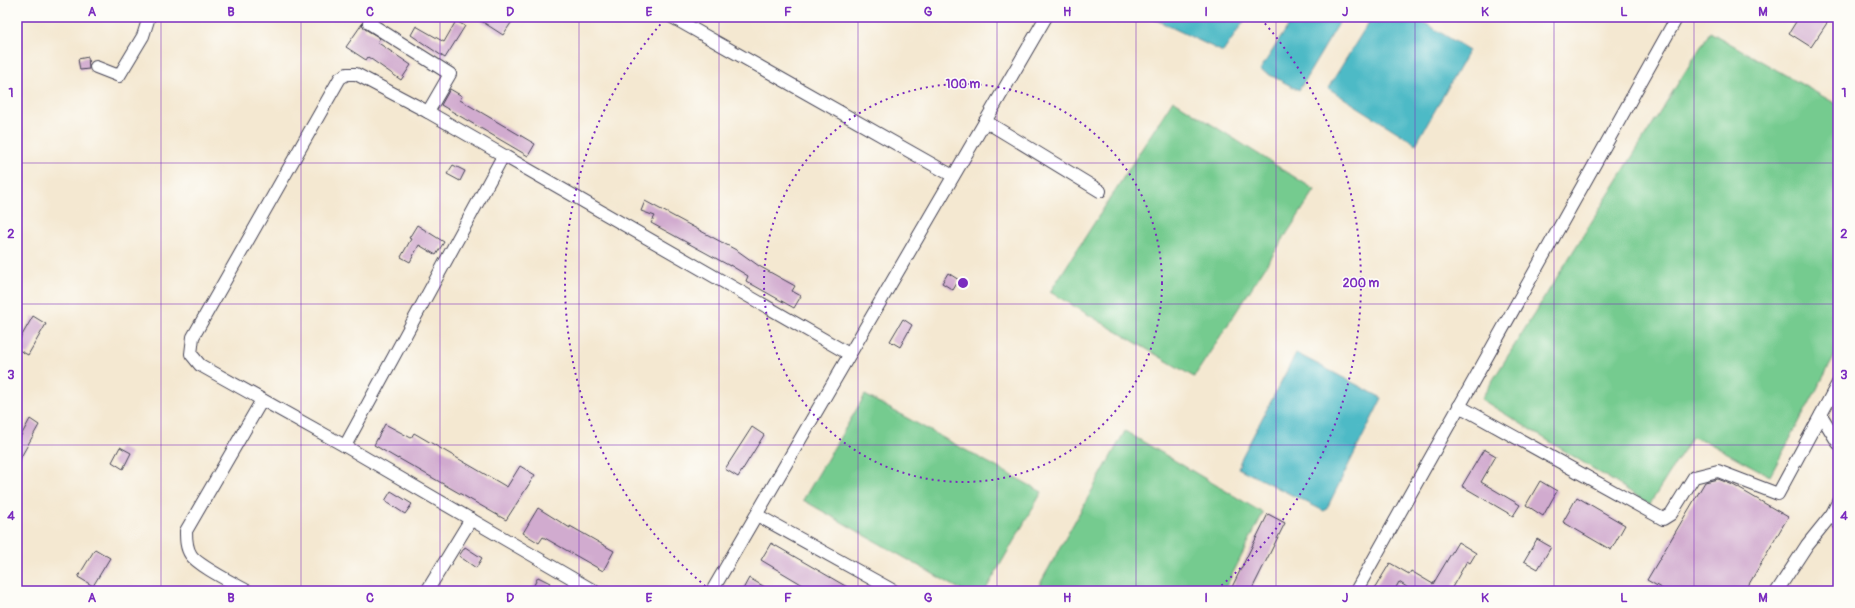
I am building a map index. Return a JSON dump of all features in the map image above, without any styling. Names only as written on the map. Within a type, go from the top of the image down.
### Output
[{"type":"street","points":[[96,67],[119,76],[143,36],[149,17]]},
{"type":"street","points":[[373,17],[369,23],[450,74],[428,112]]},
{"type":"street","points":[[672,17],[953,176]]},
{"type":"street","points":[[712,591],[1046,17]]},
{"type":"street","points":[[1356,591],[1677,17]]},
{"type":"street","points":[[594,591],[345,446],[200,365],[191,354],[193,337],[340,78],[347,74],[356,74],[428,112],[849,354]]},
{"type":"street","points":[[985,121],[1100,191]]},
{"type":"street","points":[[345,446],[503,156]]},
{"type":"street","points":[[1459,406],[1662,519],[1671,514],[1694,477],[1718,471],[1778,494],[1838,383]]},
{"type":"street","points":[[247,591],[191,556],[186,543],[186,531],[262,400]]},
{"type":"street","points":[[1821,415],[1838,443]]},
{"type":"street","points":[[1777,591],[1807,546],[1835,518],[1838,502]]},
{"type":"street","points":[[757,515],[894,591]]},
{"type":"street","points":[[427,591],[471,519]]},
{"type":"green space","points":[[1710,32],[1838,105],[1838,350],[1770,476],[1705,441],[1692,437],[1650,504],[1481,399]]},
{"type":"green space","points":[[1173,100],[1315,190],[1194,377],[1050,292]]},
{"type":"green space","points":[[865,395],[1042,492],[985,591],[963,591],[803,500]]},
{"type":"green space","points":[[1125,431],[1263,513],[1224,591],[1036,591]]},
{"type":"water","points":[[1150,17],[1247,17],[1223,52]]},
{"type":"water","points":[[1294,17],[1329,17],[1339,23],[1299,90],[1260,70]]},
{"type":"water","points":[[1372,17],[1415,17],[1469,50],[1416,144],[1328,88]]},
{"type":"water","points":[[1296,353],[1382,398],[1328,506],[1324,511],[1238,468],[1242,457]]},
{"type":"building","points":[[475,17],[515,17],[503,35]]},
{"type":"building","points":[[1799,17],[1831,17],[1811,47],[1789,33]]},
{"type":"building","points":[[456,21],[465,26],[445,58],[411,35],[416,26],[444,42]]},
{"type":"building","points":[[362,24],[365,29],[380,38],[377,42],[411,65],[401,80],[368,57],[366,60],[346,47]]},
{"type":"building","points":[[88,57],[89,69],[80,70],[78,59]]},
{"type":"building","points":[[450,89],[462,96],[460,100],[535,144],[528,156],[441,105]]},
{"type":"building","points":[[453,165],[465,171],[460,181],[447,174]]},
{"type":"building","points":[[645,201],[738,251],[759,266],[795,286],[792,291],[801,296],[794,308],[746,281],[748,276],[730,265],[651,223],[655,216],[641,211]]},
{"type":"building","points":[[417,225],[444,242],[436,255],[419,245],[410,262],[401,257],[411,239],[409,238]]},
{"type":"building","points":[[948,273],[959,280],[953,290],[942,283]]},
{"type":"building","points":[[33,316],[46,324],[28,355],[17,349],[17,344]]},
{"type":"building","points":[[903,319],[912,325],[900,347],[890,341]]},
{"type":"building","points":[[30,419],[39,425],[17,464],[17,443]]},
{"type":"building","points":[[385,424],[411,438],[414,433],[507,487],[520,466],[535,475],[506,520],[374,445]]},
{"type":"building","points":[[752,427],[764,435],[738,477],[725,469]]},
{"type":"building","points":[[120,447],[131,453],[123,469],[112,462]]},
{"type":"building","points":[[1484,449],[1496,456],[1481,482],[1520,505],[1513,516],[1462,486]]},
{"type":"building","points":[[1718,479],[1733,485],[1788,517],[1745,591],[1666,591],[1647,580],[1705,482]]},
{"type":"building","points":[[1540,481],[1557,491],[1543,516],[1526,505]]},
{"type":"building","points":[[391,491],[412,504],[405,514],[385,501]]},
{"type":"building","points":[[1577,497],[1625,525],[1611,550],[1563,522]]},
{"type":"building","points":[[538,508],[570,528],[570,526],[614,551],[603,571],[543,537],[539,543],[523,533]]},
{"type":"building","points":[[1268,514],[1285,523],[1251,591],[1230,591]]},
{"type":"building","points":[[1537,539],[1551,547],[1538,569],[1524,561]]},
{"type":"building","points":[[1458,542],[1476,553],[1470,563],[1467,561],[1450,591],[1413,591],[1399,582],[1394,591],[1373,591],[1390,563],[1409,574],[1411,571],[1433,584]]},
{"type":"building","points":[[771,543],[854,591],[813,591],[761,560]]},
{"type":"building","points":[[465,547],[482,558],[476,568],[459,556]]},
{"type":"building","points":[[95,549],[110,558],[93,586],[78,577]]},
{"type":"building","points":[[538,577],[550,583],[546,591],[531,591]]},
{"type":"building","points":[[749,578],[772,591],[742,591]]}]
